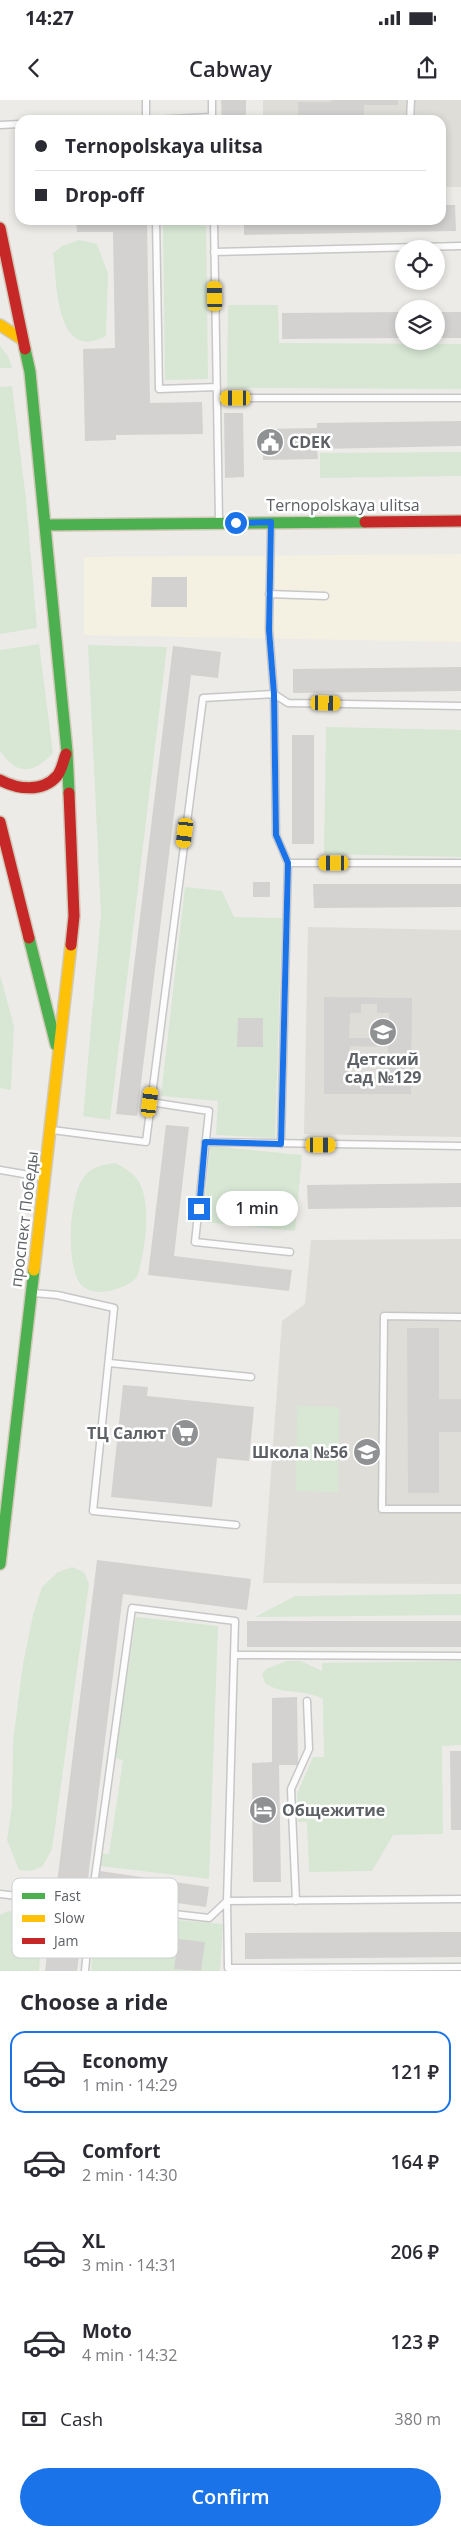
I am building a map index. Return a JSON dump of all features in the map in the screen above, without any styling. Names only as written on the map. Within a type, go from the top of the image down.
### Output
[{"type":"main road","points":[[0,228],[23,340]]},
{"type":"main road","points":[[0,325],[23,340]]},
{"type":"main road","name":"проспект Победы","points":[[0,1564],[2,1528],[32,1293],[74,916],[66,752],[30,372],[23,340]]},
{"type":"main road","name":"Ternopolskaya ulitsa","points":[[44,525],[461,521]]},
{"type":"main road","points":[[0,780],[16,788],[37,788],[57,776],[66,752]]},
{"type":"main road","name":"проспект Победы","points":[[0,822],[59,1058]]},
{"type":"lane","points":[[146,100],[146,115]]},
{"type":"lane","points":[[212,100],[212,115]]},
{"type":"lane","points":[[410,100],[410,115]]},
{"type":"lane","points":[[0,125],[15,124]]},
{"type":"lane","points":[[156,225],[158,388],[217,387]]},
{"type":"lane","points":[[214,225],[219,524]]},
{"type":"lane","points":[[214,252],[461,246]]},
{"type":"lane","points":[[217,398],[461,398]]},
{"type":"lane","points":[[271,522],[269,630],[274,694],[276,835],[288,863],[281,1144]]},
{"type":"lane","points":[[270,594],[325,596]]},
{"type":"lane","points":[[50,1130],[146,1142],[203,698],[274,694],[288,702],[461,706]]},
{"type":"lane","points":[[288,863],[461,862]]},
{"type":"lane","points":[[150,1102],[209,1110],[195,1242],[290,1252]]},
{"type":"lane","points":[[205,1142],[461,1146]]},
{"type":"lane","points":[[0,1170],[45,1178]]},
{"type":"lane","points":[[32,1293],[57,1295],[114,1308],[93,1512],[236,1525]]},
{"type":"lane","points":[[461,1317],[384,1316],[382,1493],[382,1509],[461,1509]]},
{"type":"lane","points":[[109,1363],[251,1377]]},
{"type":"lane","points":[[95,1878],[132,1608],[235,1621],[227,1901],[228,1968],[270,1970],[461,1967]]},
{"type":"lane","points":[[234,1655],[461,1656]]},
{"type":"lane","points":[[296,1901],[292,1789],[309,1749],[307,1701]]},
{"type":"lane","points":[[178,1915],[209,1918],[227,1901],[461,1900]]},
{"type":"lane","points":[[85,1971],[86,1958]]},
{"type":"shaded area","points":[[263,100],[461,100],[461,187],[446,187],[446,115],[263,115]]},
{"type":"shaded area","points":[[461,554],[461,642],[84,635],[84,557]]},
{"type":"shaded area","name":"Детский сад №129","points":[[308,927],[461,930],[461,1137],[304,1134]]},
{"type":"shaded area","name":"Школа №56","points":[[461,1239],[461,1584],[263,1583],[282,1321],[305,1304],[311,1240]]},
{"type":"green space","points":[[163,225],[206,225],[208,379],[165,380]]},
{"type":"green space","points":[[79,240],[97,244],[108,274],[106,336],[89,342],[77,339],[68,329],[62,316],[58,299],[53,253],[62,246]]},
{"type":"green space","points":[[228,305],[278,305],[279,343],[395,344],[395,350],[445,350],[445,344],[461,344],[461,389],[227,388]]},
{"type":"green space","points":[[0,346],[8,356],[12,368],[0,368]]},
{"type":"green space","points":[[12,386],[26,499],[37,628],[0,634],[0,387]]},
{"type":"green space","points":[[461,452],[461,476],[320,478],[320,453]]},
{"type":"green space","points":[[39,644],[53,753],[39,765],[25,769],[13,765],[0,751],[0,650]]},
{"type":"green space","points":[[88,645],[167,647],[110,1120],[83,1116],[101,914]]},
{"type":"green space","points":[[326,727],[461,730],[461,857],[324,854]]},
{"type":"green space","points":[[185,887],[222,891],[234,917],[282,918],[275,1138],[216,1135],[218,1101],[161,1096]]},
{"type":"green space","points":[[0,975],[14,1026],[11,1090],[0,1088]]},
{"type":"green space","points":[[210,1146],[302,1155],[295,1231],[203,1222]]},
{"type":"green space","points":[[115,1163],[132,1174],[142,1188],[146,1213],[143,1255],[137,1277],[131,1282],[110,1291],[93,1291],[85,1288],[79,1282],[75,1272],[71,1244],[72,1213],[79,1186],[87,1173],[106,1164]]},
{"type":"green space","points":[[297,1406],[339,1407],[338,1492],[296,1491]]},
{"type":"green space","points":[[72,1567],[84,1572],[89,1584],[52,1849],[43,1866],[31,1871],[19,1870],[7,1840],[12,1805],[13,1741],[23,1664],[33,1615],[42,1587],[58,1572]]},
{"type":"green space","points":[[461,1594],[461,1615],[255,1617],[295,1596]]},
{"type":"green space","points":[[136,1617],[218,1626],[209,1879],[100,1866],[100,1853],[109,1854],[123,1760],[115,1758]]},
{"type":"green space","points":[[287,1661],[301,1661],[322,1671],[322,1663],[461,1661],[461,1745],[442,1746],[443,1834],[393,1835],[372,1871],[309,1872],[307,1822],[298,1822],[297,1794],[313,1757],[324,1757],[323,1699],[309,1694],[286,1691],[265,1683],[262,1674],[266,1669]]},
{"type":"green space","points":[[8,1911],[12,1912],[12,1958],[40,1958],[39,1971],[0,1971],[0,1915]]},
{"type":"green space","points":[[178,1920],[223,1924],[220,1971],[91,1971],[92,1958],[178,1958]]},
{"type":"building","points":[[221,100],[246,100],[246,115],[222,115]]},
{"type":"building","points":[[331,100],[398,100],[398,105],[364,105],[364,115],[298,115],[298,102],[331,102]]},
{"type":"building","points":[[446,205],[455,205],[456,231],[244,235],[244,225],[446,225]]},
{"type":"building","points":[[76,225],[147,225],[150,403],[202,402],[203,434],[116,435],[116,440],[85,441],[83,349],[115,348],[113,232],[77,232]]},
{"type":"building","points":[[395,312],[395,338],[282,339],[282,313]]},
{"type":"building","points":[[445,312],[461,312],[461,338],[445,338]]},
{"type":"building","points":[[224,413],[243,413],[244,477],[225,478]]},
{"type":"building","points":[[461,421],[461,446],[317,449],[318,459],[263,460],[263,429],[317,428],[317,423]]},
{"type":"building","points":[[152,577],[187,577],[187,607],[151,607]]},
{"type":"building","points":[[173,646],[221,652],[218,678],[191,675],[137,1116],[116,1114]]},
{"type":"building","points":[[461,667],[461,691],[293,693],[293,669]]},
{"type":"building","points":[[292,735],[314,735],[314,844],[292,844]]},
{"type":"building","points":[[253,882],[270,882],[270,897],[253,897]]},
{"type":"building","points":[[313,884],[461,884],[461,907],[314,908]]},
{"type":"building","points":[[324,997],[412,998],[411,1094],[324,1094]],"holes":[[[361,1004],[377,1004],[377,1013],[389,1013],[388,1038],[349,1038],[350,1013],[361,1013]],[[350,1046],[388,1047],[388,1080],[376,1080],[376,1087],[362,1087],[362,1080],[349,1080]]]},
{"type":"building","points":[[238,1018],[263,1018],[263,1047],[237,1047]]},
{"type":"building","points":[[166,1125],[189,1127],[174,1256],[292,1270],[289,1291],[148,1275]]},
{"type":"building","points":[[461,1183],[461,1207],[308,1209],[307,1185]]},
{"type":"building","points":[[407,1328],[439,1328],[439,1399],[461,1399],[461,1432],[439,1432],[439,1493],[408,1493]]},
{"type":"building","name":"ТЦ Салют","points":[[123,1385],[148,1387],[147,1396],[254,1407],[249,1461],[217,1458],[212,1507],[111,1497]]},
{"type":"building","points":[[97,1560],[251,1579],[247,1610],[123,1594],[88,1878],[58,1878]]},
{"type":"building","points":[[247,1621],[461,1621],[461,1647],[247,1647]]},
{"type":"building","points":[[297,1697],[298,1765],[279,1765],[281,1882],[253,1882],[252,1763],[272,1762],[272,1698]]},
{"type":"building","points":[[450,1751],[461,1751],[461,1830],[451,1830]]},
{"type":"building","points":[[100,1871],[148,1878],[99,1878]]},
{"type":"building","points":[[178,1882],[209,1887],[206,1907],[178,1903]]},
{"type":"building","points":[[461,1932],[461,1957],[245,1959],[245,1933]]},
{"type":"building","points":[[178,1939],[205,1942],[201,1971],[174,1969],[175,1958],[178,1958]]},
{"type":"building","points":[[47,1958],[79,1958],[77,1971],[45,1971]]},
{"type":"traffic: fast","points":[[25,349],[30,372],[67,752],[69,793]]},
{"type":"traffic: fast","points":[[45,525],[365,522]]},
{"type":"traffic: fast","points":[[29,938],[56,1045]]},
{"type":"traffic: fast","points":[[0,1564],[34,1270]]},
{"type":"traffic: slow","points":[[0,325],[23,340]]},
{"type":"traffic: slow","points":[[34,1270],[71,945]]},
{"type":"traffic: jam","points":[[0,228],[25,349]]},
{"type":"traffic: jam","points":[[365,522],[461,521]]},
{"type":"traffic: jam","points":[[0,780],[14,786],[29,788],[44,785],[59,774],[66,754]]},
{"type":"traffic: jam","points":[[69,793],[74,916],[71,945]]},
{"type":"traffic: jam","points":[[0,822],[29,938]]},
{"type":"place","name":"CDEK","points":[[270,442]]},
{"type":"place","name":"Детский сад №129","points":[[383,1032]]},
{"type":"place","name":"ТЦ Салют","points":[[185,1433]]},
{"type":"place","name":"Школа №56","points":[[367,1452]]},
{"type":"place","name":"Общежитие","points":[[263,1810]]},
{"type":"route","points":[[199,1209],[205,1142],[281,1144],[288,863],[276,835],[274,694],[269,630],[271,522],[236,523]]}]
